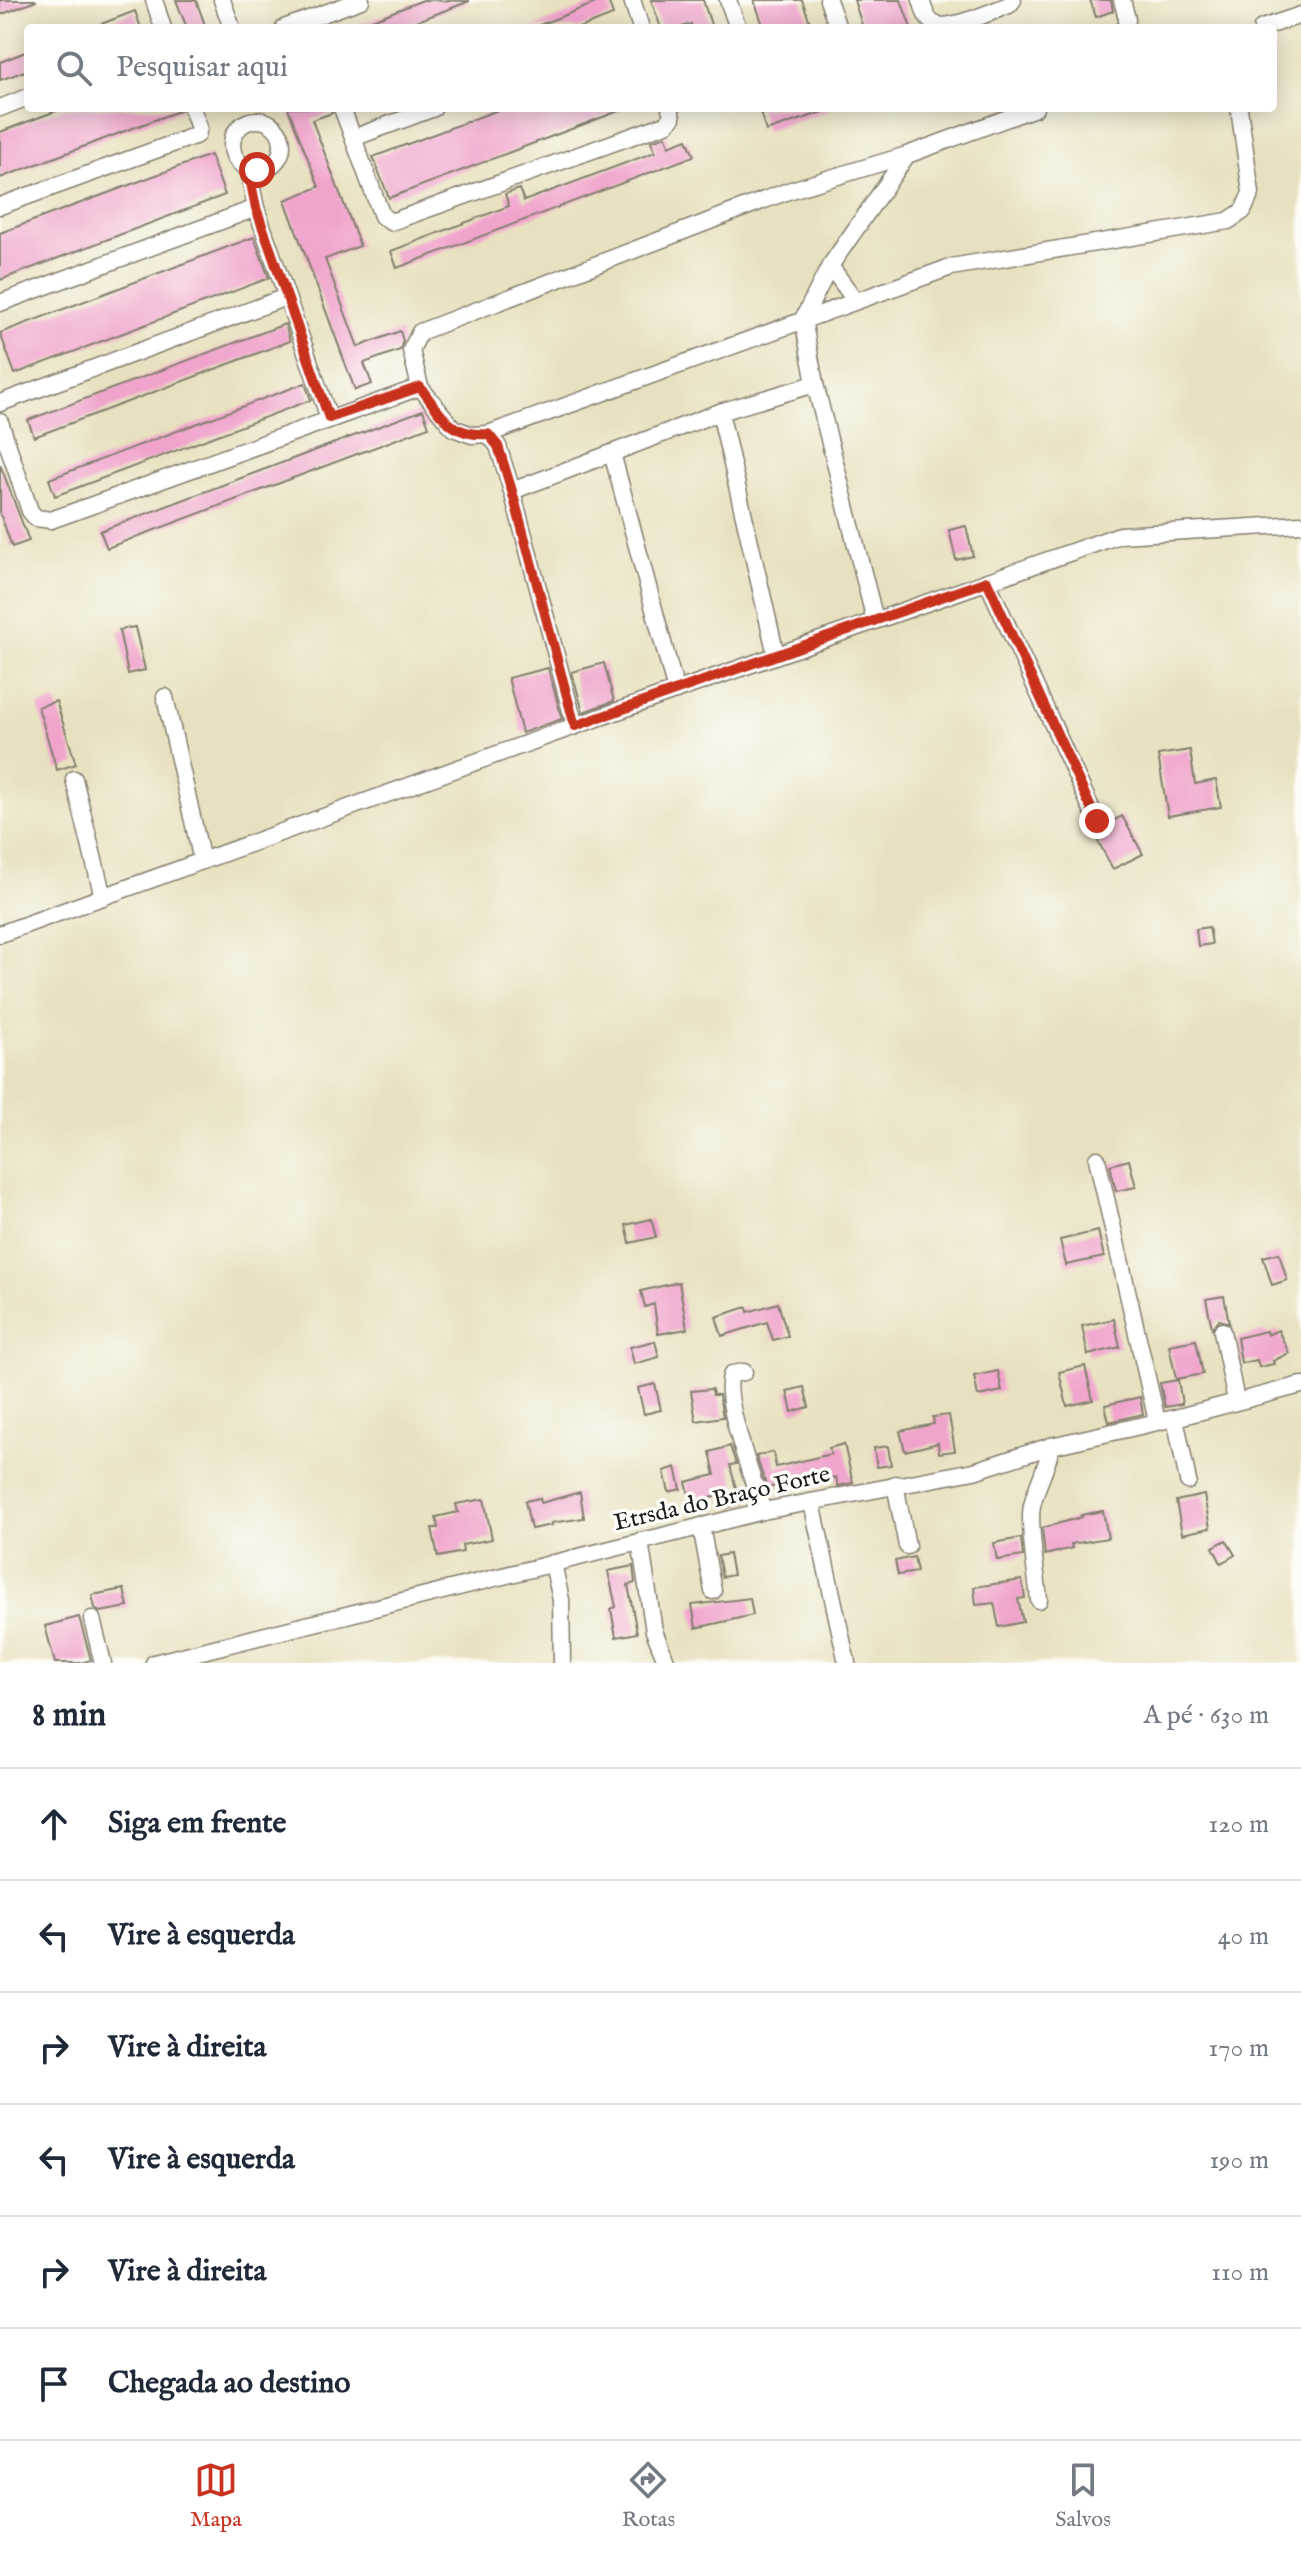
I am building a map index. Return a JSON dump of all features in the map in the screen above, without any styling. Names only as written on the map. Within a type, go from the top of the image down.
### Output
[{"type":"street","points":[[154,0],[162,24]]},
{"type":"street","points":[[222,0],[231,24]]},
{"type":"street","points":[[311,24],[361,0]]},
{"type":"street","points":[[632,0],[640,24]]},
{"type":"street","points":[[728,0],[737,24]]},
{"type":"street","points":[[828,0],[837,24]]},
{"type":"street","points":[[921,0],[927,17],[934,24]]},
{"type":"street","points":[[956,24],[1009,5],[1013,0]]},
{"type":"street","points":[[1122,0],[1126,24]]},
{"type":"street","points":[[1274,24],[1301,15]]},
{"type":"street","points":[[0,108],[24,99]]},
{"type":"street","points":[[0,206],[197,135],[199,128],[193,112]]},
{"type":"street","points":[[343,112],[382,216],[391,222],[666,124],[672,118],[671,112]]},
{"type":"street","points":[[353,138],[423,112]]},
{"type":"street","points":[[1024,112],[907,155],[788,191],[420,332],[411,350],[420,387],[453,428],[472,435],[488,434],[951,267],[1228,221],[1243,211],[1251,193],[1240,112]]},
{"type":"street","points":[[248,168],[265,168],[278,158],[282,143],[280,135],[266,115],[261,120],[245,123],[234,134],[232,151],[248,168],[256,208],[329,418]]},
{"type":"street","points":[[875,620],[815,384],[803,319],[830,266],[907,155]]},
{"type":"street","points":[[0,303],[256,208]]},
{"type":"street","points":[[830,266],[855,300]]},
{"type":"street","points":[[0,403],[286,297]]},
{"type":"street","points":[[512,491],[720,412],[815,384]]},
{"type":"street","points":[[0,422],[30,511],[42,521],[59,518],[420,387]]},
{"type":"street","points":[[720,412],[776,655]]},
{"type":"street","points":[[488,434],[498,446],[512,491],[575,726]]},
{"type":"street","points":[[612,453],[676,691]]},
{"type":"street","points":[[0,934],[575,726],[1120,535],[1301,524]]},
{"type":"street","points":[[987,581],[1097,821]]},
{"type":"street","points":[[165,697],[202,861]]},
{"type":"street","points":[[74,779],[103,897]]},
{"type":"street","points":[[1097,1159],[1157,1421]]},
{"type":"street","points":[[1222,1331],[1236,1401]]},
{"type":"street","points":[[744,1372],[732,1374],[728,1381],[733,1417],[763,1511]]},
{"type":"street","name":"Etrsda do Braço Forte","points":[[154,1663],[197,1658],[553,1563],[763,1511],[974,1471],[1051,1446],[1301,1385]]},
{"type":"street","points":[[1175,1418],[1188,1481]]},
{"type":"street","points":[[1039,1600],[1031,1507],[1039,1479],[1049,1462],[1051,1446]]},
{"type":"street","points":[[895,1484],[907,1546]]},
{"type":"street","points":[[812,1503],[847,1663]]},
{"type":"street","points":[[701,1526],[713,1591]]},
{"type":"street","points":[[640,1541],[654,1631],[667,1663]]},
{"type":"street","points":[[553,1563],[561,1600],[562,1663]]},
{"type":"street","points":[[92,1619],[103,1663]]},
{"type":"building","points":[[0,0],[35,0],[36,1],[0,15]]},
{"type":"building","points":[[176,0],[196,0],[205,24],[185,24]]},
{"type":"building","points":[[423,0],[470,1],[410,24],[362,24]]},
{"type":"building","points":[[603,0],[608,0],[613,15],[589,24],[542,24]]},
{"type":"building","points":[[651,0],[703,0],[711,24],[691,24],[660,24]]},
{"type":"building","points":[[754,0],[802,0],[811,24],[763,24]]},
{"type":"building","points":[[854,0],[901,0],[910,24],[862,24]]},
{"type":"building","points":[[1090,0],[1111,0],[1113,11],[1096,17]]},
{"type":"building","points":[[135,11],[140,24],[101,24]]},
{"type":"building","points":[[24,53],[24,71],[0,80],[0,62]]},
{"type":"building","points":[[53,112],[176,112],[0,178],[0,132]]},
{"type":"building","points":[[290,112],[332,112],[312,120],[360,246],[325,259],[358,347],[400,331],[403,341],[400,350],[364,363],[372,384],[355,390],[285,200],[319,187]]},
{"type":"building","points":[[492,112],[616,112],[389,198],[373,157]]},
{"type":"building","points":[[760,112],[823,112],[766,131]]},
{"type":"building","points":[[666,136],[669,146],[687,139],[694,156],[397,268],[391,251],[509,206],[505,194],[519,189],[524,201],[655,152],[651,141]]},
{"type":"building","points":[[210,155],[225,195],[0,280],[0,233]]},
{"type":"building","points":[[254,237],[269,278],[15,374],[0,333]]},
{"type":"building","points":[[285,324],[290,341],[34,437],[28,420]]},
{"type":"building","points":[[305,383],[311,400],[55,496],[49,479]]},
{"type":"building","points":[[423,410],[429,427],[107,548],[100,531]]},
{"type":"building","points":[[0,464],[29,541],[12,547],[0,513]]},
{"type":"building","points":[[966,526],[973,556],[956,560],[949,530]]},
{"type":"building","points":[[135,627],[145,670],[128,674],[119,630]]},
{"type":"building","points":[[604,663],[614,701],[583,712],[572,672]]},
{"type":"building","points":[[548,668],[562,719],[522,733],[508,678]]},
{"type":"building","points":[[56,701],[76,764],[57,770],[38,707]]},
{"type":"building","points":[[1190,750],[1195,784],[1216,780],[1221,807],[1168,816],[1158,755]]},
{"type":"building","points":[[1122,816],[1143,854],[1113,869],[1093,832],[1102,831],[1107,824]]},
{"type":"building","points":[[1209,927],[1212,944],[1198,946],[1196,929]]},
{"type":"building","points":[[1129,1160],[1136,1187],[1116,1191],[1110,1165]]},
{"type":"building","points":[[651,1219],[656,1237],[630,1243],[626,1225]]},
{"type":"building","points":[[1098,1231],[1104,1257],[1066,1265],[1060,1240]]},
{"type":"building","points":[[1279,1253],[1287,1280],[1272,1285],[1263,1257]]},
{"type":"building","points":[[679,1282],[687,1329],[658,1334],[654,1304],[645,1307],[641,1291]]},
{"type":"building","points":[[1224,1296],[1229,1323],[1219,1320],[1212,1328],[1206,1299]]},
{"type":"building","points":[[778,1303],[788,1336],[773,1340],[767,1322],[722,1336],[716,1317],[747,1307],[748,1312]]},
{"type":"building","points":[[1114,1319],[1120,1347],[1088,1355],[1082,1326]]},
{"type":"building","points":[[1278,1330],[1289,1353],[1273,1361],[1274,1364],[1259,1367],[1257,1360],[1241,1363],[1237,1338],[1266,1331],[1267,1335]]},
{"type":"building","points":[[1196,1340],[1203,1374],[1176,1379],[1169,1345]]},
{"type":"building","points":[[655,1341],[659,1357],[634,1364],[630,1347]]},
{"type":"building","points":[[1085,1366],[1093,1400],[1067,1406],[1059,1372]]},
{"type":"building","points":[[998,1371],[1002,1391],[978,1396],[974,1376]]},
{"type":"building","points":[[1178,1380],[1182,1404],[1165,1407],[1160,1383]]},
{"type":"building","points":[[655,1384],[661,1410],[644,1414],[638,1388]]},
{"type":"building","points":[[804,1387],[809,1407],[792,1412],[787,1391]]},
{"type":"building","points":[[712,1389],[713,1395],[719,1395],[723,1417],[696,1421],[691,1391]]},
{"type":"building","points":[[1140,1397],[1143,1414],[1109,1422],[1105,1405]]},
{"type":"building","points":[[949,1415],[955,1451],[939,1453],[938,1443],[905,1451],[900,1431],[934,1424],[933,1417]]},
{"type":"building","points":[[844,1444],[853,1483],[838,1486],[836,1477],[811,1483],[809,1478],[767,1488],[756,1456],[773,1452],[776,1467],[831,1454],[829,1448]]},
{"type":"building","points":[[730,1446],[736,1464],[730,1465],[740,1504],[725,1508],[722,1495],[691,1503],[686,1482],[715,1475],[710,1452]]},
{"type":"building","points":[[888,1446],[891,1465],[877,1467],[874,1448]]},
{"type":"building","points":[[676,1467],[681,1489],[669,1492],[664,1471]]},
{"type":"building","points":[[580,1492],[584,1518],[531,1529],[525,1501],[540,1498],[541,1503]]},
{"type":"building","points":[[1204,1495],[1210,1528],[1182,1534],[1176,1501]]},
{"type":"building","points":[[484,1499],[492,1539],[462,1545],[463,1552],[438,1557],[432,1528],[438,1528],[436,1517],[458,1512],[456,1504]]},
{"type":"building","points":[[1103,1511],[1108,1538],[1071,1544],[1072,1548],[1045,1555],[1042,1528]]},
{"type":"building","points":[[1021,1538],[1023,1556],[997,1560],[994,1543]]},
{"type":"building","points":[[1226,1540],[1235,1555],[1221,1563],[1213,1547]]},
{"type":"building","points":[[729,1554],[733,1575],[722,1577],[718,1556]]},
{"type":"building","points":[[914,1557],[917,1572],[898,1575],[895,1561]]},
{"type":"building","points":[[633,1566],[635,1583],[628,1585],[637,1633],[616,1637],[611,1609],[616,1607],[608,1571]]},
{"type":"building","points":[[1022,1580],[1025,1598],[1018,1599],[1023,1622],[999,1627],[994,1603],[976,1605],[974,1587]]},
{"type":"building","points":[[124,1589],[128,1607],[100,1612],[95,1608],[92,1595]]},
{"type":"building","points":[[750,1598],[753,1615],[696,1628],[692,1605]]},
{"type":"building","points":[[79,1617],[91,1660],[55,1663],[45,1626]]},
{"type":"route","points":[[257,170],[248,168],[256,208],[329,418],[420,387],[453,428],[472,435],[488,434],[498,446],[575,726],[987,581],[1097,821]]}]
